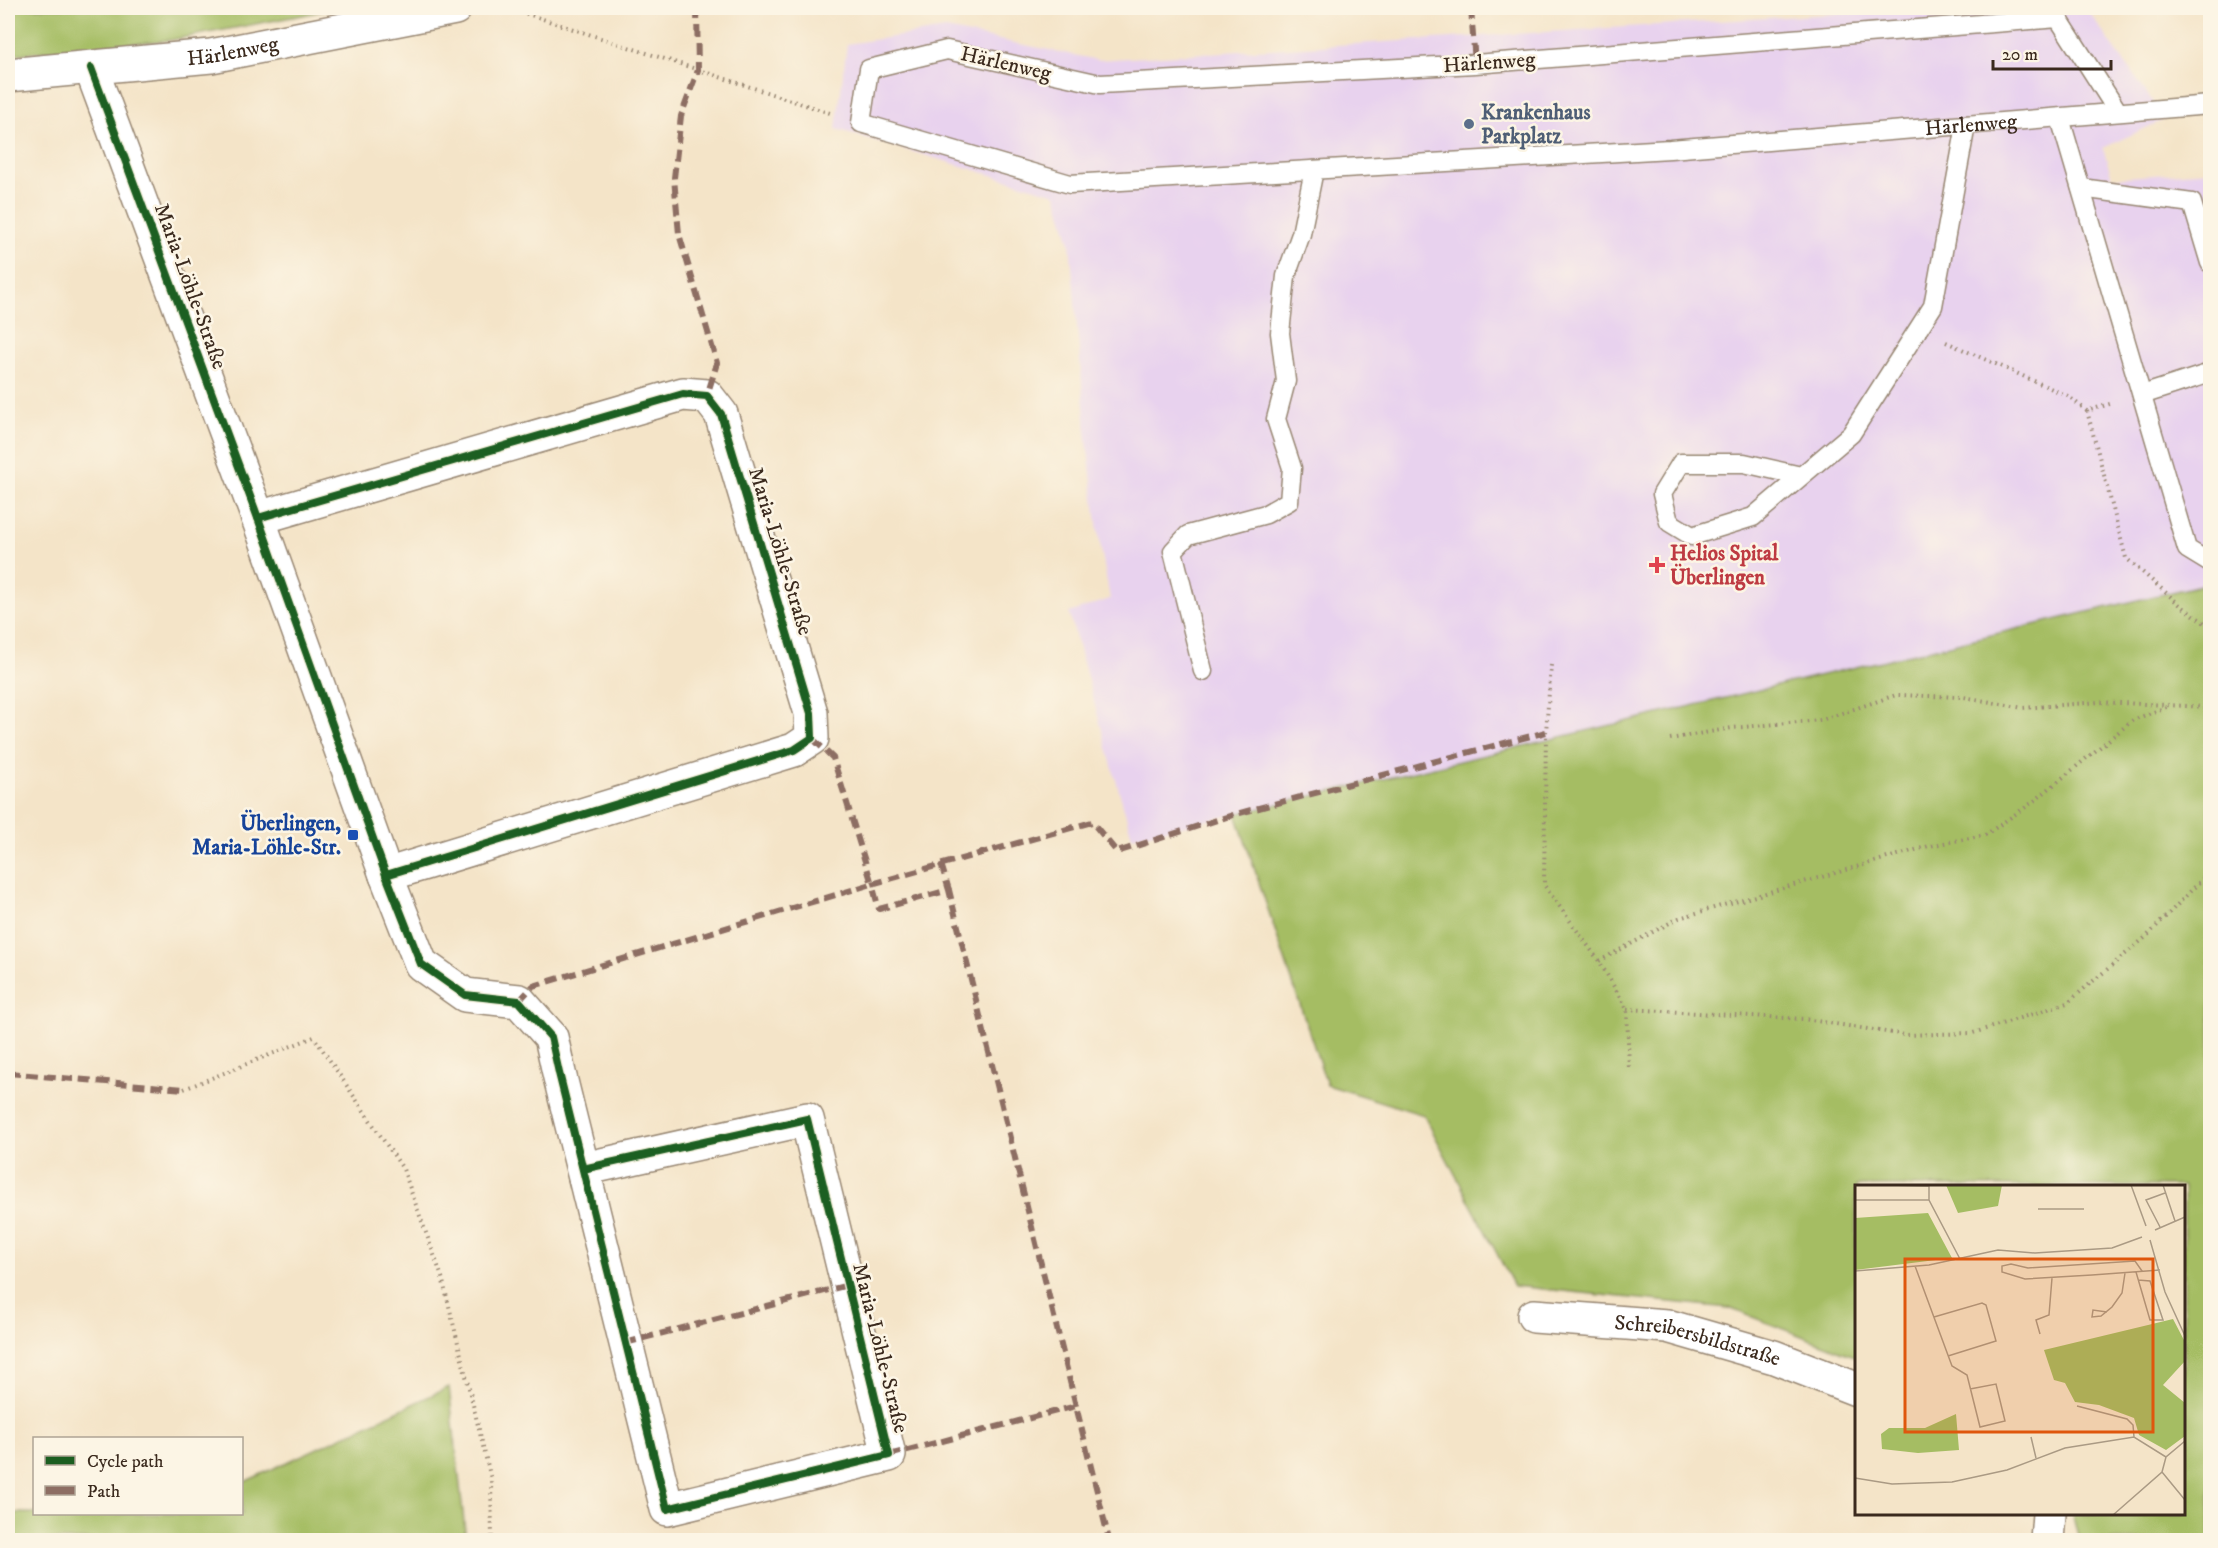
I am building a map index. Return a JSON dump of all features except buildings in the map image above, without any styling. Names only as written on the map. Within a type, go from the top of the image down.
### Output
[{"type":"street","name":"Härlenweg","points":[[8,75],[211,56],[455,8]]},
{"type":"street","name":"Maria-Löhle-Straße","points":[[91,68],[258,518],[386,875],[421,964],[465,995],[519,1001],[551,1037],[583,1169],[667,1509],[889,1455],[807,1119],[583,1169]]},
{"type":"street","name":"Maria-Löhle-Straße","points":[[258,518],[491,448],[683,394],[707,396],[721,414],[811,713],[812,738],[794,750],[386,875]]},
{"type":"street","name":"Schreibersbildstraße","points":[[1534,1316],[1667,1326],[1774,1357],[1855,1388]]},
{"type":"street","points":[[2047,1540],[2049,1515]]},
{"type":"lane","name":"Härlenweg","points":[[2118,112],[2058,18],[1475,64],[1100,84],[947,50],[869,69],[861,123],[1070,184],[1670,149],[2211,105]]},
{"type":"lane","points":[[2060,118],[2187,549],[2211,563]]},
{"type":"lane","points":[[1801,476],[1744,463],[1681,463],[1662,494],[1668,522],[1692,536],[1753,517],[1851,434],[1934,306],[1966,125]]},
{"type":"lane","points":[[1203,671],[1173,551],[1188,535],[1266,514],[1289,501],[1292,468],[1276,419],[1286,381],[1280,333],[1286,276],[1301,234],[1314,170]]},
{"type":"lane","points":[[2081,188],[2192,203],[2211,263]]},
{"type":"lane","points":[[2142,395],[2211,373]]},
{"type":"path","points":[[509,8],[861,123]]},
{"type":"path","points":[[1918,329],[2068,396],[2086,411],[2126,558],[2179,604],[2211,627]]},
{"type":"path","points":[[2086,411],[2142,395]]},
{"type":"path","points":[[1551,665],[1546,732],[1544,885],[1599,961],[1627,1009],[1629,1070]]},
{"type":"path","points":[[1670,739],[1732,728],[1821,720],[1896,695],[1964,698],[2023,708],[2099,702],[2211,707]]},
{"type":"path","points":[[1599,961],[1679,918],[1917,850],[1985,835],[2033,802],[2133,720],[2169,706]]},
{"type":"path","points":[[1627,1009],[1804,1019],[1905,1035],[1973,1034],[2067,1003],[2147,936],[2211,871]]},
{"type":"path","points":[[184,1089],[314,1037],[403,1169],[442,1277],[491,1479],[492,1540]]},
{"type":"shaded area","name":"Helios Spital Überlingen","points":[[1929,8],[2086,8],[2165,119],[2103,148],[2112,178],[2210,171],[2210,909],[1424,1115],[1327,1085],[1236,814],[1132,837],[1069,613],[1110,599],[1098,531],[1087,442],[1070,243],[1056,194],[836,129],[847,44],[946,29],[1098,60]]},
{"type":"green space","points":[[8,8],[340,8],[171,40],[8,55]]},
{"type":"green space","points":[[2210,583],[2210,1540],[2079,1540],[2072,1515],[2185,1515],[2185,1185],[1855,1185],[1855,1357],[1729,1308],[1514,1286],[1424,1115],[1327,1085],[1236,814]]},
{"type":"green space","points":[[449,1387],[466,1540],[8,1540],[8,1513],[243,1515],[243,1483]]},
{"type":"marked path","points":[[697,8],[698,70],[681,116],[674,178],[679,234],[717,363],[707,396]]},
{"type":"marked path","points":[[1471,8],[1475,64]]},
{"type":"marked path","points":[[1076,1406],[949,890],[879,909],[872,884],[1092,822],[1117,852],[1236,814],[1546,732]]},
{"type":"marked path","points":[[519,1001],[533,986],[872,884],[833,758],[812,738]]},
{"type":"marked path","points":[[941,864],[949,890]]},
{"type":"marked path","points":[[8,1073],[184,1089]]},
{"type":"marked path","points":[[625,1343],[848,1285]]},
{"type":"marked path","points":[[889,1455],[1076,1406],[1109,1540]]},
{"type":"cycle path","points":[[91,68],[258,518],[386,875],[421,964],[465,995],[519,1001],[551,1037],[559,1073],[667,1509],[889,1455],[807,1119],[583,1169]]},
{"type":"cycle path","points":[[258,518],[683,394],[707,396],[721,414],[811,713],[812,738],[794,750],[386,875]]},
{"type":"place","name":"Krankenhaus Parkplatz","points":[[1469,124]]},
{"type":"place","name":"Helios Spital Überlingen","points":[[1657,565]]},
{"type":"place","name":"Überlingen, Maria-Löhle-Str.","points":[[353,835]]}]
